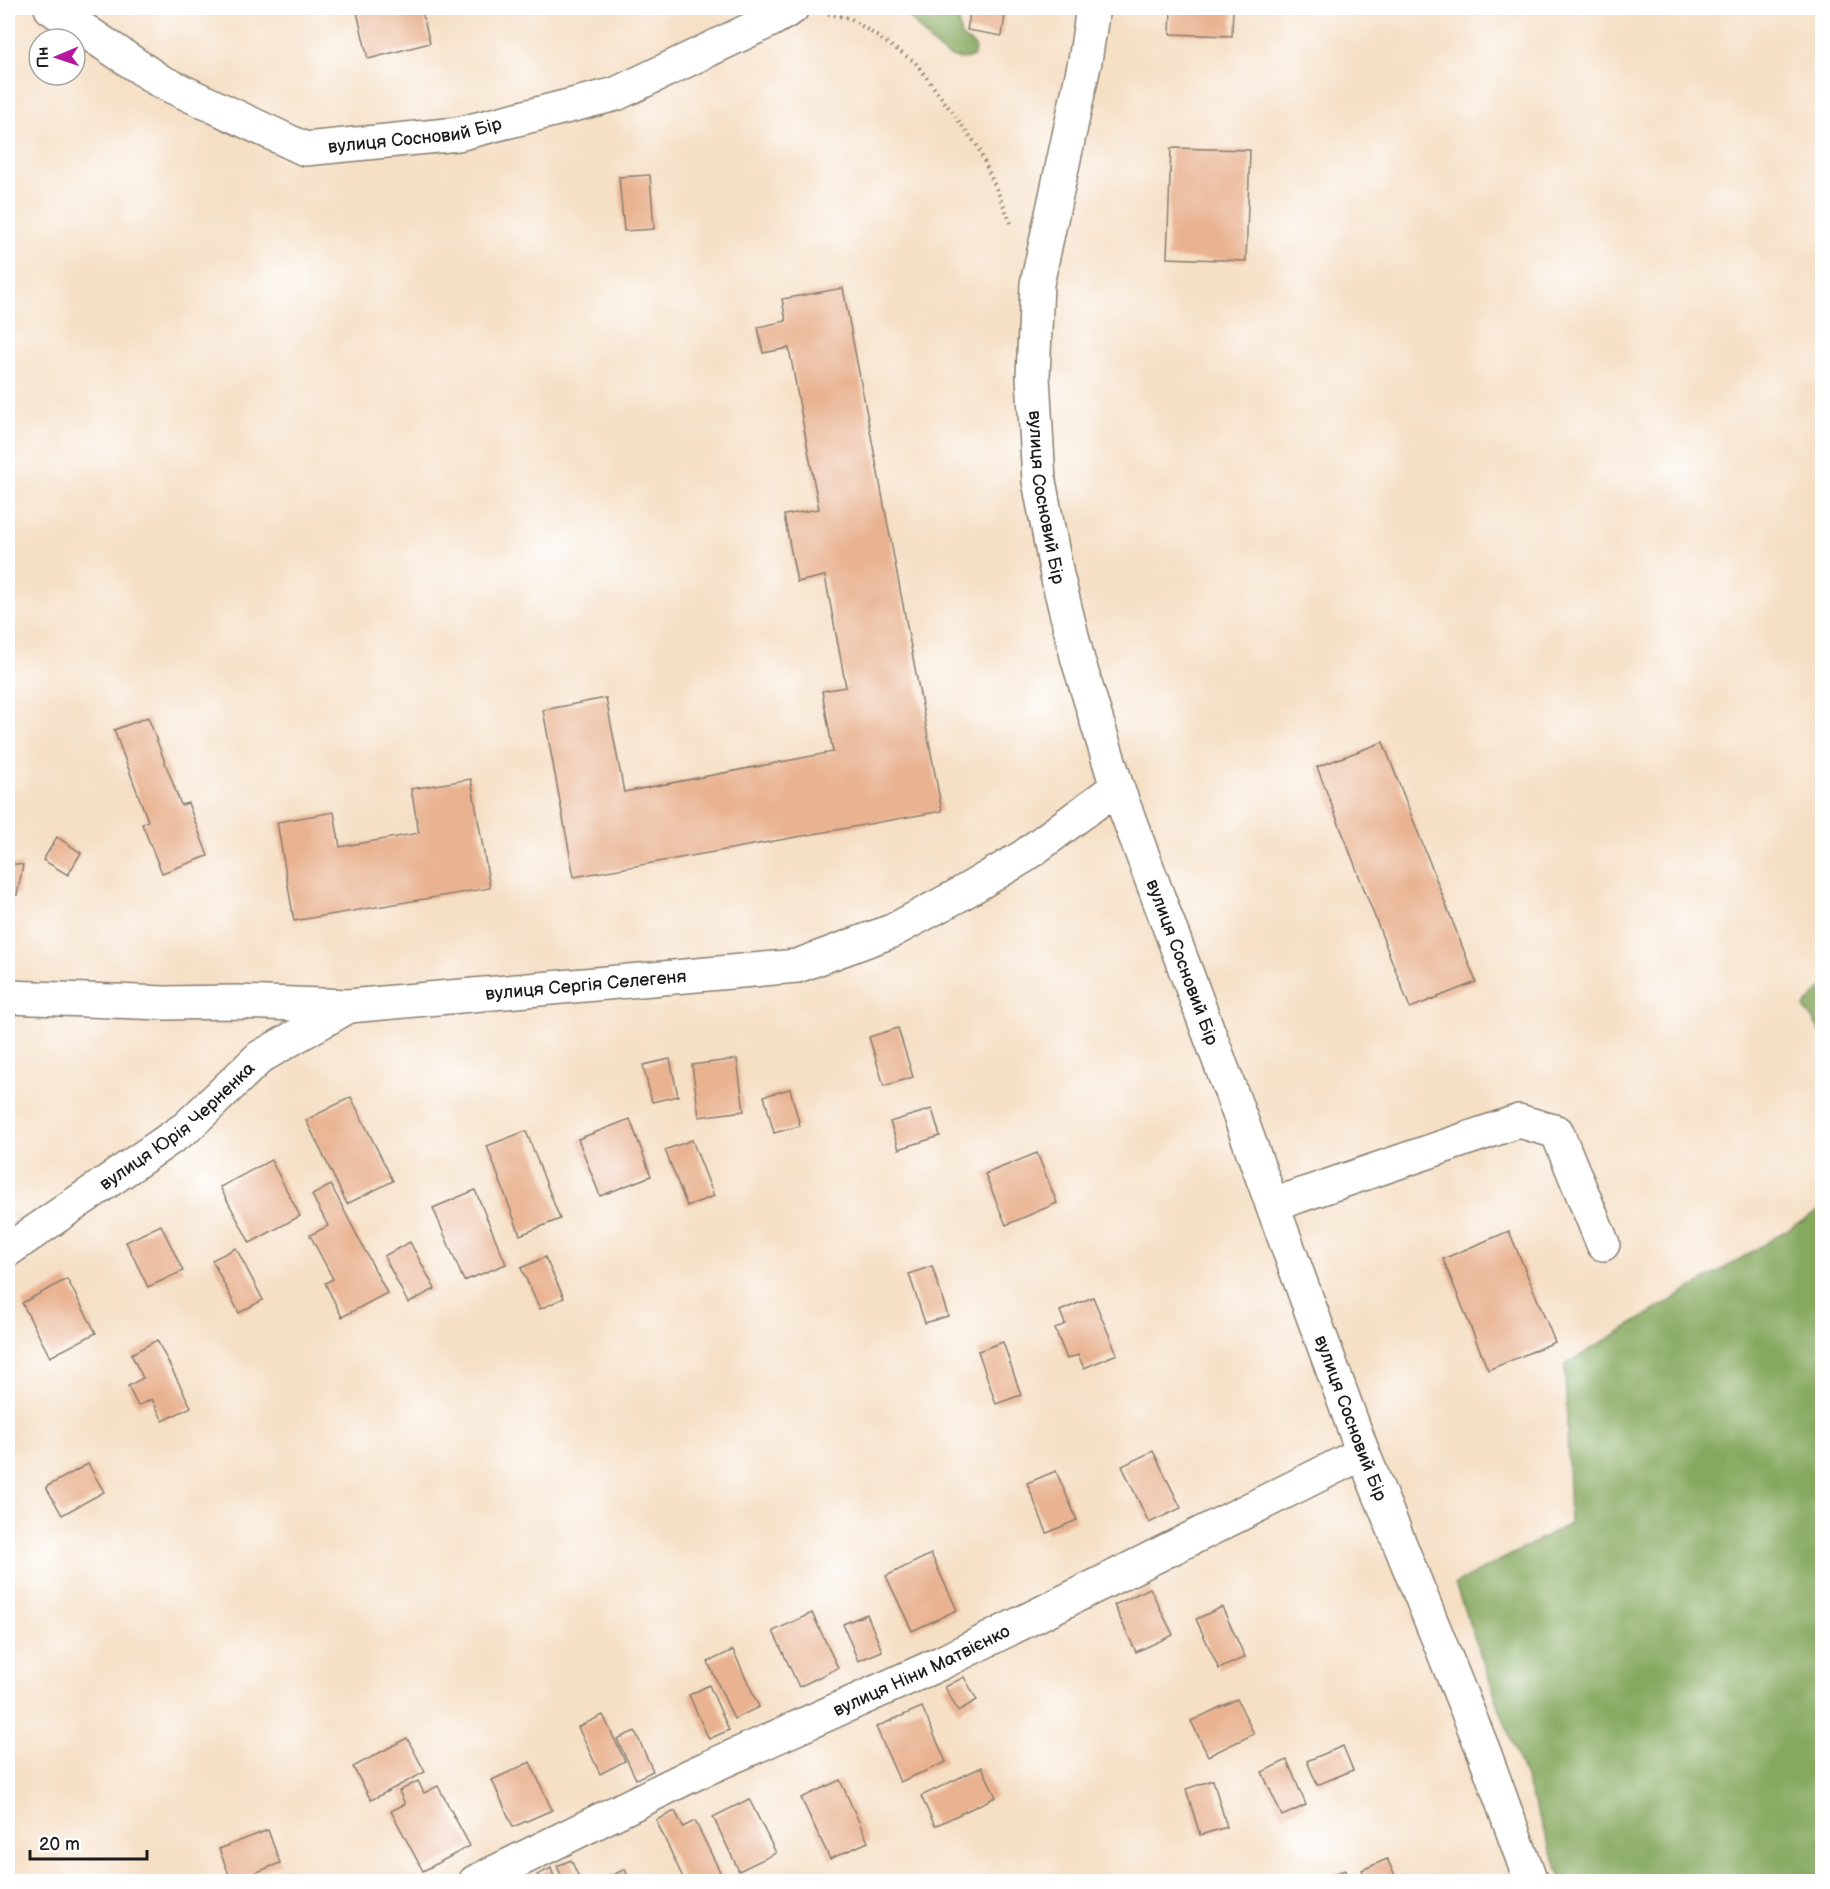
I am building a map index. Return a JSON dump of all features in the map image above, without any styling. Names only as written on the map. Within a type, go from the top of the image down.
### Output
[{"type":"street","name":"вулиця Сосновий Бір","points":[[51,8],[160,81],[305,149],[458,134],[616,94],[792,8]]},
{"type":"street","name":"вулиця Сосновий Бір","points":[[1093,8],[1081,83],[1038,284],[1033,376],[1039,481],[1057,575],[1078,660],[1117,787],[1363,1453],[1484,1752],[1531,1881]]},
{"type":"street","name":"вулиця Сергія Селегеня","points":[[8,997],[118,1002],[237,1002],[349,1006],[797,966],[892,931],[957,896],[1023,857],[1117,787]]},
{"type":"street","name":"вулиця Юрія Черненка","points":[[8,1250],[187,1127],[260,1057],[349,1006]]},
{"type":"street","points":[[1272,1205],[1519,1121],[1557,1132],[1604,1245]]},
{"type":"street","name":"вулиця Ніни Матвієнко","points":[[475,1881],[694,1774],[941,1663],[1363,1453]]},
{"type":"path","points":[[828,14],[850,18],[915,62],[978,147],[1015,232]]},
{"type":"green space","points":[[901,8],[962,8],[959,23],[961,37],[975,46],[974,56],[962,59],[942,52]]},
{"type":"green space","points":[[1822,988],[1822,1033],[1804,1007]]},
{"type":"green space","points":[[1822,1209],[1822,1881],[1562,1881],[1455,1584],[1570,1524],[1565,1365]]},
{"type":"building","points":[[356,8],[421,8],[430,43],[368,59]]},
{"type":"building","points":[[971,8],[1006,8],[1002,36],[967,30]]},
{"type":"building","points":[[1171,8],[1233,8],[1232,36],[1170,34]]},
{"type":"building","points":[[1171,148],[1250,150],[1246,261],[1167,258]]},
{"type":"building","points":[[650,175],[654,229],[624,231],[619,177]]},
{"type":"building","points":[[843,288],[942,811],[574,877],[543,710],[606,698],[624,792],[833,752],[822,691],[846,687],[825,576],[797,582],[784,515],[819,509],[789,348],[763,353],[758,327],[786,321],[782,299]]},
{"type":"building","points":[[148,717],[181,805],[188,803],[208,856],[162,873],[142,824],[148,821],[114,730]]},
{"type":"building","points":[[1383,742],[1476,982],[1410,1008],[1317,767]]},
{"type":"building","points":[[471,779],[490,888],[294,921],[277,822],[334,812],[340,847],[419,833],[411,789]]},
{"type":"building","points":[[57,837],[81,853],[68,875],[43,860]]},
{"type":"building","points":[[8,863],[23,865],[17,895],[8,893]]},
{"type":"building","points":[[898,1028],[913,1077],[884,1086],[869,1037]]},
{"type":"building","points":[[670,1059],[678,1096],[652,1102],[643,1065]]},
{"type":"building","points":[[737,1059],[744,1111],[699,1117],[692,1065]]},
{"type":"building","points":[[790,1089],[800,1126],[774,1133],[764,1096]]},
{"type":"building","points":[[351,1097],[393,1181],[347,1204],[306,1120]]},
{"type":"building","points":[[932,1109],[940,1136],[899,1149],[890,1122]]},
{"type":"building","points":[[630,1119],[651,1176],[600,1196],[578,1139]]},
{"type":"building","points":[[526,1131],[560,1219],[520,1235],[487,1146]]},
{"type":"building","points":[[692,1140],[714,1196],[687,1206],[665,1150]]},
{"type":"building","points":[[1037,1153],[1057,1203],[1006,1225],[985,1174]]},
{"type":"building","points":[[271,1160],[300,1216],[250,1243],[220,1187]]},
{"type":"building","points":[[331,1185],[387,1293],[342,1317],[325,1283],[333,1279],[310,1235],[328,1226],[312,1195]]},
{"type":"building","points":[[475,1190],[506,1264],[464,1281],[433,1208]]},
{"type":"building","points":[[161,1225],[183,1271],[148,1287],[126,1242]]},
{"type":"building","points":[[1509,1231],[1555,1342],[1488,1370],[1443,1259]]},
{"type":"building","points":[[410,1242],[435,1289],[408,1303],[384,1256]]},
{"type":"building","points":[[236,1248],[263,1300],[239,1313],[212,1260]]},
{"type":"building","points":[[545,1257],[564,1298],[540,1309],[521,1268]]},
{"type":"building","points":[[932,1266],[948,1316],[925,1323],[909,1274]]},
{"type":"building","points":[[67,1279],[96,1333],[50,1357],[22,1303]]},
{"type":"building","points":[[1093,1297],[1117,1354],[1084,1368],[1078,1355],[1067,1359],[1055,1329],[1065,1324],[1060,1311]]},
{"type":"building","points":[[157,1340],[191,1407],[163,1421],[152,1399],[138,1406],[128,1386],[143,1378],[131,1354]]},
{"type":"building","points":[[1003,1342],[1021,1395],[996,1404],[978,1351]]},
{"type":"building","points":[[1153,1451],[1181,1508],[1149,1523],[1122,1466]]},
{"type":"building","points":[[88,1464],[104,1492],[62,1515],[46,1487]]},
{"type":"building","points":[[1056,1471],[1077,1520],[1047,1533],[1027,1483]]},
{"type":"building","points":[[931,1554],[957,1610],[912,1631],[886,1576]]},
{"type":"building","points":[[1150,1588],[1173,1635],[1136,1652],[1114,1605]]},
{"type":"building","points":[[1222,1607],[1245,1657],[1219,1669],[1196,1619]]},
{"type":"building","points":[[812,1613],[838,1668],[799,1687],[773,1631]]},
{"type":"building","points":[[867,1614],[882,1651],[858,1661],[843,1624]]},
{"type":"building","points":[[733,1650],[759,1707],[734,1719],[708,1662]]},
{"type":"building","points":[[964,1677],[977,1700],[958,1711],[945,1687]]},
{"type":"building","points":[[709,1685],[729,1730],[709,1739],[689,1695]]},
{"type":"building","points":[[1237,1699],[1254,1734],[1208,1756],[1191,1721]]},
{"type":"building","points":[[922,1707],[946,1762],[900,1782],[876,1727]]},
{"type":"building","points":[[603,1715],[625,1761],[600,1774],[578,1727]]},
{"type":"building","points":[[635,1731],[653,1771],[636,1779],[617,1739]]},
{"type":"building","points":[[407,1738],[425,1772],[371,1800],[353,1767]]},
{"type":"building","points":[[1343,1746],[1353,1770],[1317,1785],[1307,1761]]},
{"type":"building","points":[[1287,1760],[1306,1805],[1282,1816],[1262,1772]]},
{"type":"building","points":[[530,1762],[552,1810],[513,1827],[492,1780]]},
{"type":"building","points":[[982,1767],[996,1797],[935,1826],[921,1796]]},
{"type":"building","points":[[840,1780],[868,1842],[830,1859],[801,1798]]},
{"type":"building","points":[[1213,1780],[1227,1827],[1200,1835],[1186,1789]]},
{"type":"building","points":[[418,1781],[424,1793],[438,1786],[470,1846],[423,1871],[391,1811],[405,1804],[399,1791]]},
{"type":"building","points":[[749,1799],[776,1853],[739,1871],[713,1817]]},
{"type":"building","points":[[675,1811],[683,1827],[695,1821],[725,1882],[685,1882],[656,1820]]},
{"type":"building","points":[[268,1830],[280,1863],[232,1882],[219,1849]]},
{"type":"building","points":[[1387,1859],[1396,1878],[1388,1882],[1367,1882],[1362,1870]]},
{"type":"building","points":[[571,1860],[581,1882],[564,1882],[557,1866]]},
{"type":"building","points":[[551,1868],[556,1882],[540,1882],[537,1875]]},
{"type":"building","points":[[625,1869],[630,1882],[599,1882]]},
{"type":"building","points":[[1345,1870],[1349,1882],[1315,1882],[1315,1881]]}]
